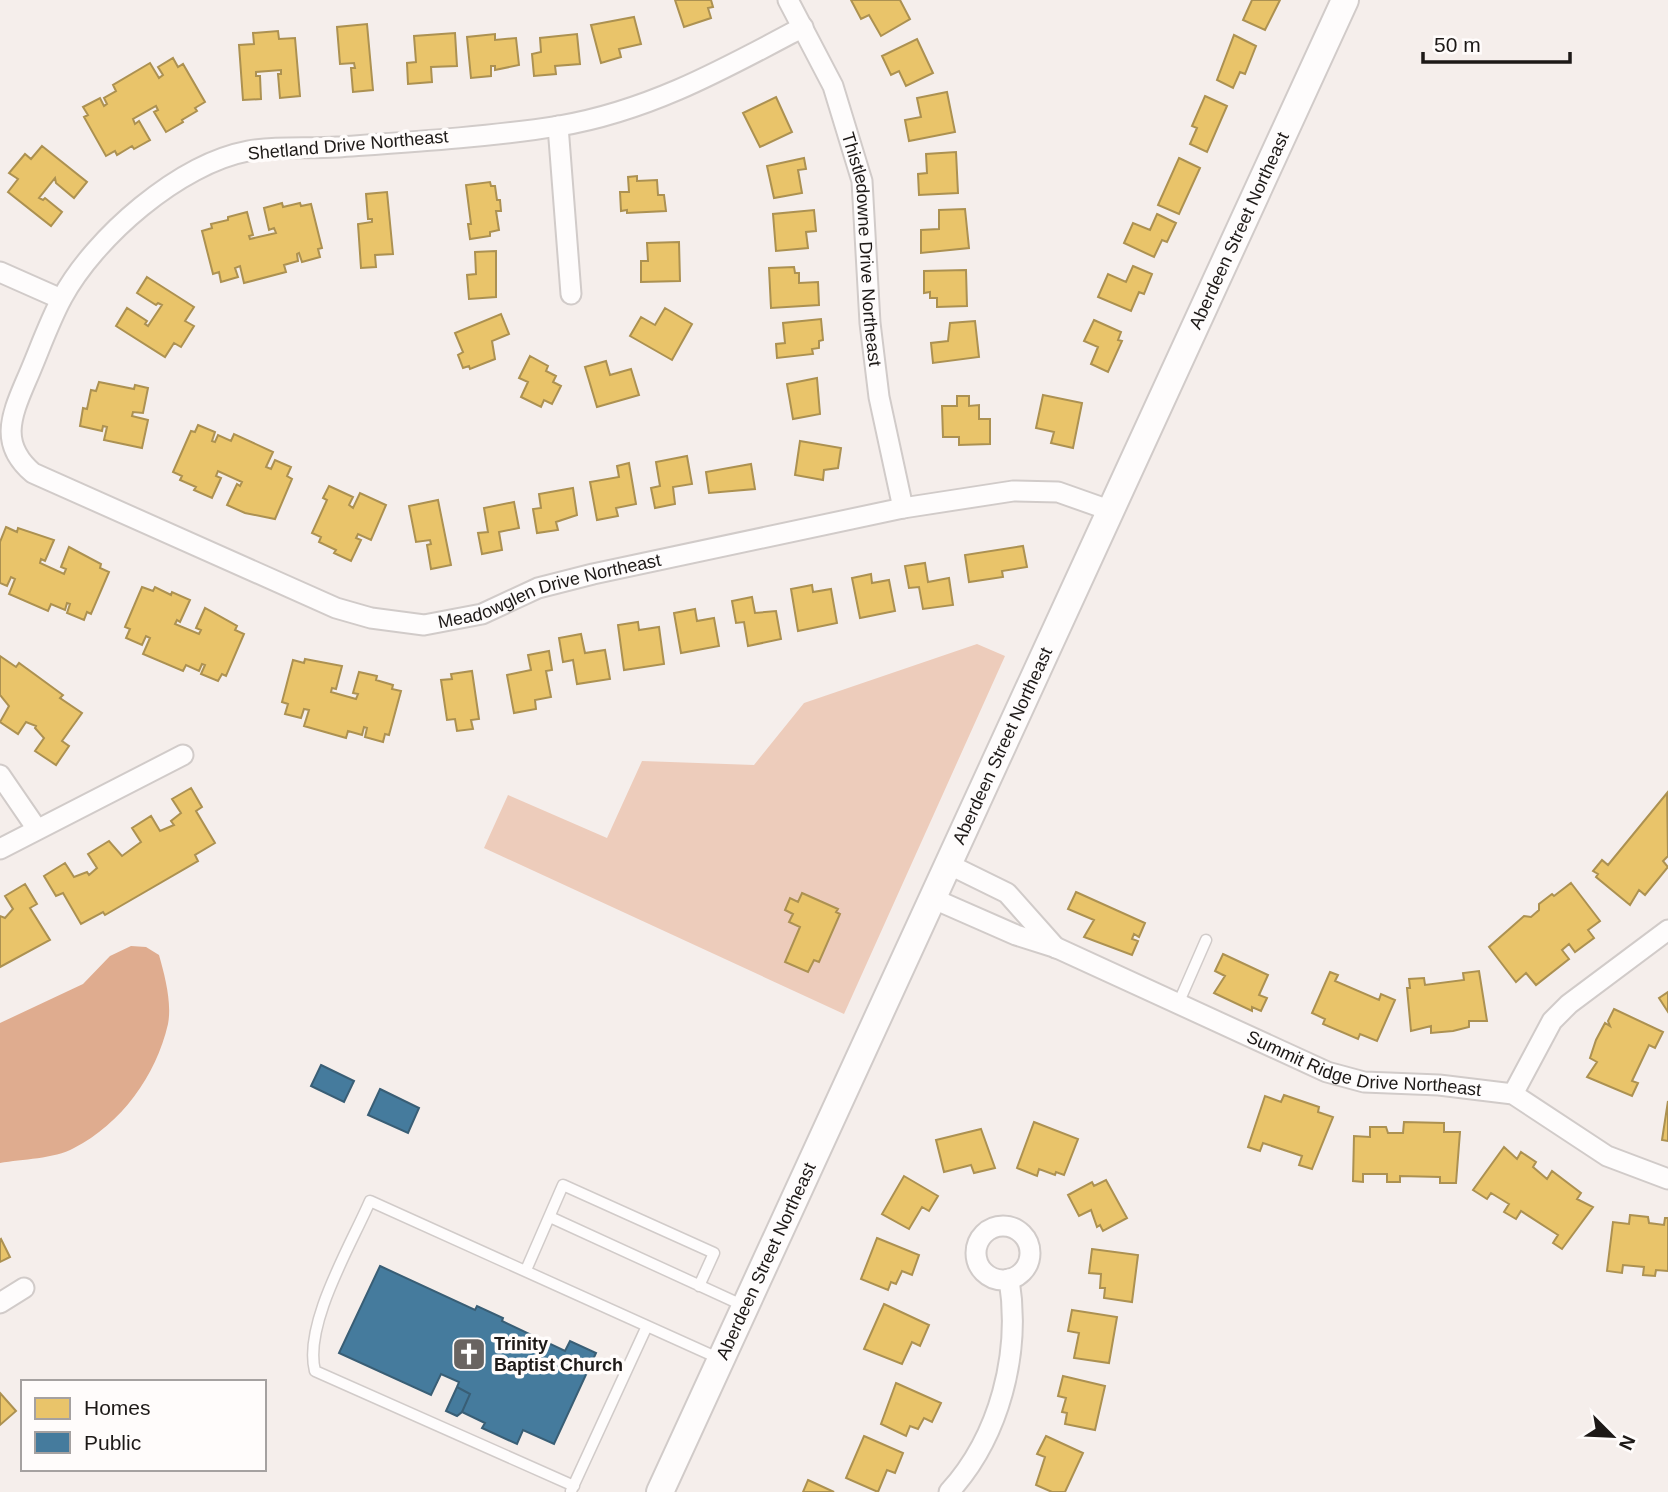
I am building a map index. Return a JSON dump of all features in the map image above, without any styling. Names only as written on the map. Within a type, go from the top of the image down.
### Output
[{"type":"street","name":"Thistledowne Drive Northeast","points":[[788,0],[833,86],[862,181],[870,323],[879,397],[903,508]]},
{"type":"street","name":"Aberdeen Street Northeast","points":[[660,1492],[723,1360],[1109,510],[1345,0]]},
{"type":"street","name":"Shetland Drive Northeast","points":[[16,461],[7,438],[12,414],[61,299],[106,242],[134,212],[182,176],[247,151],[338,147],[558,126],[623,113],[670,95],[803,27]]},
{"type":"street","points":[[558,126],[571,293]]},
{"type":"street","points":[[0,272],[61,299]]},
{"type":"street","name":"Meadowglen Drive Northeast","points":[[16,461],[33,473],[336,608],[372,618],[424,625],[482,614],[538,588],[593,574],[903,508],[1013,491],[1044,490],[1070,495],[1109,510]]},
{"type":"street","points":[[0,849],[183,755]]},
{"type":"street","points":[[0,775],[37,829]]},
{"type":"street","name":"Summit Ridge Drive Northeast","points":[[950,865],[1007,893],[1057,948]]},
{"type":"street","name":"Summit Ridge Drive Northeast","points":[[934,899],[1016,936],[1057,948],[1302,1062],[1364,1083],[1439,1085],[1513,1094],[1607,1156],[1668,1179]]},
{"type":"street","points":[[1513,1094],[1552,1021],[1569,1004],[1668,930]]},
{"type":"street","points":[[949,1492],[962,1478],[990,1429],[1008,1372],[1013,1308],[1009,1279]]},
{"type":"street","points":[[0,1303],[24,1288]]},
{"type":"lane","points":[[1178,1005],[1206,940]]},
{"type":"lane","points":[[526,1270],[564,1185],[714,1253],[699,1286]]},
{"type":"lane","points":[[647,1326],[572,1489],[315,1371],[312,1360],[315,1327],[370,1201],[723,1360]]},
{"type":"lane","points":[[550,1217],[746,1307]]},
{"type":"shaded area","points":[[977,644],[1005,656],[844,1014],[484,848],[508,795],[607,838],[642,761],[754,765],[804,703]]},
{"type":"shaded area","points":[[131,946],[146,947],[159,955],[168,998],[168,1024],[155,1062],[145,1080],[134,1097],[107,1126],[74,1148],[48,1157],[0,1163],[0,1023],[83,984],[110,956]]},
{"type":"building: Homes","points":[[675,0],[711,0],[713,7],[708,8],[711,18],[684,27]]},
{"type":"building: Homes","points":[[851,0],[900,0],[910,19],[881,36],[869,15],[861,19]]},
{"type":"building: Homes","points":[[1252,0],[1280,0],[1265,30],[1243,20]]},
{"type":"building: Homes","points":[[634,17],[641,44],[619,49],[621,57],[601,63],[591,25]]},
{"type":"building: Homes","points":[[367,24],[373,90],[353,92],[351,68],[355,68],[354,63],[340,64],[337,27]]},
{"type":"building: Homes","points":[[278,31],[279,39],[295,38],[300,96],[280,98],[278,74],[281,74],[281,70],[256,72],[256,76],[260,76],[261,99],[243,100],[239,45],[254,44],[253,33]]},
{"type":"building: Homes","points":[[455,33],[457,66],[431,67],[432,82],[408,84],[407,63],[416,62],[414,36]]},
{"type":"building: Homes","points":[[495,34],[495,40],[516,38],[519,65],[495,70],[495,66],[491,66],[491,76],[471,78],[467,37]]},
{"type":"building: Homes","points":[[577,34],[580,64],[555,66],[556,74],[534,76],[532,54],[541,52],[540,38]]},
{"type":"building: Homes","points":[[1234,35],[1256,46],[1245,74],[1240,72],[1233,88],[1217,80]]},
{"type":"building: Homes","points":[[917,39],[933,73],[906,86],[899,71],[891,75],[882,56]]},
{"type":"building: Homes","points":[[173,58],[178,67],[183,64],[205,102],[195,108],[197,111],[182,120],[183,122],[166,132],[154,112],[158,110],[156,106],[133,119],[135,124],[139,121],[150,140],[134,149],[132,146],[117,155],[115,151],[106,156],[84,117],[88,115],[83,107],[100,98],[104,106],[107,104],[104,98],[116,91],[113,85],[150,63],[159,78],[163,75],[158,67]]},
{"type":"building: Homes","points":[[947,92],[955,132],[909,141],[905,120],[921,117],[917,98]]},
{"type":"building: Homes","points":[[1205,96],[1227,106],[1207,152],[1190,144],[1197,128],[1192,126]]},
{"type":"building: Homes","points":[[776,97],[792,132],[760,147],[743,113]]},
{"type":"building: Homes","points":[[42,146],[87,182],[74,198],[56,183],[55,178],[39,198],[45,198],[62,212],[51,226],[8,192],[18,179],[9,173],[25,154],[31,159]]},
{"type":"building: Homes","points":[[956,152],[958,193],[919,195],[918,174],[927,173],[926,154]]},
{"type":"building: Homes","points":[[804,158],[806,169],[798,170],[802,193],[774,198],[767,166]]},
{"type":"building: Homes","points":[[1179,158],[1200,168],[1179,214],[1158,205]]},
{"type":"building: Homes","points":[[637,176],[637,181],[657,180],[658,195],[664,195],[666,211],[621,211],[620,192],[629,192],[628,177]]},
{"type":"building: Homes","points":[[490,182],[491,186],[495,186],[497,200],[500,200],[501,211],[496,211],[499,230],[490,232],[490,236],[470,239],[468,224],[471,224],[466,185]]},
{"type":"building: Homes","points":[[387,192],[393,254],[375,255],[376,267],[361,268],[358,224],[372,222],[372,219],[368,219],[366,194]]},
{"type":"building: Homes","points":[[282,203],[283,207],[300,203],[301,206],[311,204],[322,248],[318,249],[320,257],[302,262],[299,253],[298,261],[284,265],[286,272],[244,283],[240,266],[235,268],[238,277],[221,282],[219,272],[213,274],[202,231],[212,228],[211,224],[247,212],[253,235],[249,236],[250,239],[276,233],[274,228],[269,230],[264,208]]},
{"type":"building: Homes","points":[[965,209],[969,248],[921,253],[921,230],[939,229],[939,210]]},
{"type":"building: Homes","points":[[814,210],[816,231],[806,232],[808,248],[776,251],[773,214]]},
{"type":"building: Homes","points":[[1157,214],[1176,223],[1167,242],[1162,240],[1154,257],[1124,243],[1133,223],[1150,230]]},
{"type":"building: Homes","points":[[679,242],[680,281],[641,282],[641,261],[648,261],[647,243]]},
{"type":"building: Homes","points":[[496,251],[496,297],[469,299],[467,275],[476,274],[475,252]]},
{"type":"building: Homes","points":[[1133,266],[1152,274],[1144,294],[1139,292],[1131,311],[1098,297],[1108,274],[1126,282]]},
{"type":"building: Homes","points":[[794,267],[795,273],[799,273],[799,283],[818,282],[819,305],[771,308],[769,268]]},
{"type":"building: Homes","points":[[966,270],[967,306],[937,307],[937,298],[930,298],[930,292],[924,293],[924,271]]},
{"type":"building: Homes","points":[[147,277],[194,307],[185,321],[194,326],[181,347],[174,343],[165,357],[116,326],[127,308],[147,321],[145,324],[148,326],[162,305],[156,305],[137,293]]},
{"type":"building: Homes","points":[[665,308],[692,324],[672,360],[630,336],[641,317],[655,325]]},
{"type":"building: Homes","points":[[501,314],[509,334],[492,341],[495,359],[470,369],[469,366],[463,368],[458,355],[463,352],[455,333]]},
{"type":"building: Homes","points":[[821,319],[823,340],[819,341],[819,348],[812,349],[813,354],[777,358],[776,344],[785,343],[783,323]]},
{"type":"building: Homes","points":[[1094,320],[1121,332],[1118,340],[1122,341],[1108,372],[1091,364],[1098,347],[1084,341]]},
{"type":"building: Homes","points":[[975,321],[979,357],[933,363],[931,343],[948,341],[950,323]]},
{"type":"building: Homes","points":[[530,356],[548,366],[546,371],[556,376],[553,382],[561,386],[552,404],[544,400],[541,407],[521,397],[528,382],[519,378]]},
{"type":"building: Homes","points":[[606,361],[610,375],[631,369],[639,395],[597,407],[585,367]]},
{"type":"building: Homes","points":[[817,378],[820,414],[793,419],[787,384]]},
{"type":"building: Homes","points":[[99,382],[134,389],[135,385],[148,388],[143,413],[133,412],[132,416],[148,420],[142,448],[104,440],[107,427],[103,426],[102,431],[80,426],[83,408],[87,409],[91,390],[96,391]]},
{"type":"building: Homes","points":[[1043,395],[1082,403],[1073,448],[1051,443],[1054,432],[1036,428]]},
{"type":"building: Homes","points":[[957,396],[969,396],[969,406],[979,405],[979,419],[990,419],[990,444],[959,445],[959,437],[943,437],[942,406],[957,406]]},
{"type":"building: Homes","points":[[198,425],[215,432],[212,441],[215,442],[218,435],[231,441],[234,434],[273,452],[266,467],[271,469],[275,460],[291,467],[287,476],[292,479],[275,519],[245,513],[227,505],[237,484],[240,486],[242,482],[218,471],[216,476],[221,478],[212,498],[194,490],[196,487],[180,480],[182,476],[173,472],[191,431],[195,432]]},
{"type":"building: Homes","points":[[800,441],[841,448],[838,468],[824,470],[823,480],[795,475]]},
{"type":"building: Homes","points":[[687,456],[692,484],[673,487],[675,504],[655,508],[651,488],[660,486],[656,462]]},
{"type":"building: Homes","points":[[629,463],[636,504],[616,508],[618,516],[597,520],[590,482],[619,477],[617,466]]},
{"type":"building: Homes","points":[[751,464],[755,489],[709,493],[706,472]]},
{"type":"building: Homes","points":[[329,486],[353,497],[349,505],[353,508],[360,493],[386,505],[371,540],[358,534],[356,538],[361,540],[351,561],[334,553],[336,550],[319,542],[321,537],[312,533],[327,500],[323,498]]},
{"type":"building: Homes","points":[[573,488],[577,515],[556,522],[558,530],[537,533],[533,509],[541,508],[539,494]]},
{"type":"building: Homes","points":[[438,500],[451,565],[431,569],[427,545],[431,544],[430,540],[416,542],[409,506]]},
{"type":"building: Homes","points":[[514,502],[519,528],[499,532],[502,550],[482,554],[478,533],[488,532],[484,508]]},
{"type":"building: Homes","points":[[6,527],[17,532],[18,528],[54,540],[45,561],[41,559],[40,563],[64,574],[66,569],[61,567],[69,547],[101,564],[100,568],[109,572],[91,614],[87,612],[84,620],[67,613],[70,604],[67,603],[65,610],[51,604],[48,611],[9,594],[15,579],[11,577],[7,586],[0,583],[0,542]]},
{"type":"building: Homes","points":[[1023,546],[1027,567],[1002,571],[1003,577],[969,582],[965,555]]},
{"type":"building: Homes","points":[[925,563],[928,582],[949,578],[953,605],[923,609],[919,587],[909,588],[905,566]]},
{"type":"building: Homes","points":[[871,574],[872,583],[889,580],[895,611],[860,618],[852,578]]},
{"type":"building: Homes","points":[[812,585],[813,592],[831,589],[837,623],[798,631],[791,589]]},
{"type":"building: Homes","points":[[142,587],[153,591],[155,587],[190,600],[180,622],[177,620],[175,624],[199,634],[201,630],[196,628],[205,608],[237,626],[235,630],[244,634],[226,676],[222,674],[218,681],[201,674],[205,665],[202,664],[199,671],[186,665],[183,671],[143,654],[150,638],[146,636],[142,645],[126,638],[130,629],[125,627]]},
{"type":"building: Homes","points":[[752,597],[755,613],[776,611],[781,639],[748,646],[744,622],[736,623],[732,601]]},
{"type":"building: Homes","points":[[695,609],[697,621],[714,618],[719,646],[681,653],[674,613]]},
{"type":"building: Homes","points":[[638,622],[639,630],[659,627],[664,664],[624,670],[618,625]]},
{"type":"building: Homes","points":[[581,634],[585,653],[605,650],[610,679],[577,684],[573,660],[563,662],[559,638]]},
{"type":"building: Homes","points":[[549,651],[552,670],[546,671],[551,697],[535,700],[536,709],[514,713],[507,675],[531,670],[528,655]]},
{"type":"building: Homes","points":[[0,656],[16,667],[19,663],[63,695],[60,698],[82,713],[62,741],[69,746],[56,765],[35,751],[44,738],[36,726],[26,722],[18,734],[0,722],[9,706],[0,695]]},
{"type":"building: Homes","points":[[305,659],[342,666],[336,689],[332,688],[331,692],[356,699],[358,694],[353,693],[359,672],[377,676],[376,680],[393,685],[392,689],[401,691],[389,735],[385,734],[383,742],[365,737],[367,728],[364,727],[362,735],[348,731],[346,738],[304,726],[309,710],[304,709],[301,718],[285,714],[288,704],[282,702],[293,660],[304,663]]},
{"type":"building: Homes","points":[[472,671],[479,719],[471,720],[473,729],[457,731],[455,719],[447,720],[441,680],[452,679],[451,674]]},
{"type":"building: Homes","points":[[191,788],[202,807],[196,811],[215,843],[195,855],[198,861],[105,915],[103,912],[81,924],[63,893],[56,896],[44,876],[65,863],[74,877],[87,872],[89,875],[97,868],[88,854],[109,841],[122,856],[141,842],[132,828],[151,816],[160,831],[174,825],[171,821],[181,813],[172,799]]},
{"type":"building: Homes","points":[[1667,793],[1668,856],[1663,861],[1668,867],[1645,895],[1639,890],[1630,905],[1596,877],[1598,874],[1593,871],[1602,860],[1608,865]]},
{"type":"building: Homes","points":[[1571,883],[1600,921],[1588,930],[1594,938],[1575,952],[1569,944],[1562,950],[1569,959],[1536,985],[1526,973],[1516,982],[1489,947],[1524,916],[1531,917],[1539,910],[1539,904]]},
{"type":"building: Homes","points":[[25,884],[37,904],[30,908],[50,940],[0,967],[0,916],[5,918],[13,909],[5,896]]},
{"type":"building: Homes","points":[[1076,892],[1145,923],[1139,937],[1134,934],[1132,939],[1138,941],[1132,955],[1084,937],[1094,920],[1068,909]]},
{"type":"building: Homes","points":[[802,893],[838,909],[836,912],[840,914],[819,962],[814,960],[808,972],[785,962],[800,927],[789,922],[793,914],[785,910],[790,898],[798,902]]},
{"type":"building: Homes","points":[[1223,954],[1268,975],[1259,995],[1267,998],[1261,1011],[1252,1007],[1252,1011],[1214,993],[1225,976],[1215,971]]},
{"type":"building: Homes","points":[[1479,971],[1487,1021],[1469,1021],[1469,1027],[1453,1031],[1431,1033],[1431,1026],[1411,1031],[1407,988],[1410,988],[1409,979],[1424,978],[1425,985],[1464,980],[1463,973]]},
{"type":"building: Homes","points":[[1330,972],[1338,975],[1335,981],[1379,1000],[1381,994],[1395,1000],[1377,1041],[1360,1034],[1358,1039],[1323,1024],[1325,1019],[1312,1013]]},
{"type":"building: Homes","points":[[1668,992],[1668,1012],[1659,998]]},
{"type":"building: Homes","points":[[1614,1009],[1663,1032],[1655,1048],[1649,1045],[1632,1081],[1638,1083],[1632,1096],[1587,1077],[1597,1062],[1590,1058],[1596,1040],[1605,1023],[1610,1026],[1608,1021]]},
{"type":"building: Homes","points":[[1284,1095],[1319,1107],[1318,1112],[1333,1117],[1312,1169],[1299,1165],[1302,1156],[1263,1143],[1260,1151],[1248,1147],[1265,1096],[1281,1102]]},
{"type":"building: Homes","points":[[1668,1101],[1668,1141],[1662,1140]]},
{"type":"building: Homes","points":[[1034,1122],[1078,1139],[1064,1175],[1056,1172],[1055,1175],[1039,1169],[1037,1176],[1017,1168]]},
{"type":"building: Homes","points":[[1404,1122],[1444,1123],[1444,1132],[1460,1132],[1456,1183],[1440,1183],[1440,1177],[1400,1176],[1400,1182],[1387,1182],[1387,1174],[1363,1174],[1363,1182],[1353,1181],[1354,1136],[1370,1137],[1370,1127],[1386,1127],[1388,1133],[1403,1133]]},
{"type":"building: Homes","points":[[981,1129],[995,1168],[974,1173],[971,1165],[944,1172],[936,1140]]},
{"type":"building: Homes","points":[[1504,1147],[1517,1159],[1521,1152],[1536,1162],[1533,1167],[1547,1179],[1552,1171],[1581,1193],[1577,1199],[1593,1207],[1562,1249],[1553,1243],[1558,1235],[1521,1211],[1516,1219],[1504,1212],[1509,1204],[1491,1193],[1487,1199],[1473,1190]]},
{"type":"building: Homes","points":[[904,1176],[938,1196],[929,1211],[922,1207],[909,1229],[882,1214]]},
{"type":"building: Homes","points":[[1106,1180],[1127,1218],[1103,1231],[1100,1225],[1097,1227],[1091,1210],[1079,1216],[1068,1195],[1092,1182],[1094,1186]]},
{"type":"building: Homes","points":[[1630,1215],[1648,1217],[1649,1223],[1664,1225],[1665,1218],[1668,1218],[1668,1271],[1656,1270],[1655,1276],[1643,1275],[1644,1267],[1623,1265],[1622,1273],[1607,1271],[1613,1222],[1629,1224]]},
{"type":"building: Homes","points":[[877,1238],[919,1255],[912,1275],[902,1271],[896,1284],[891,1282],[888,1290],[861,1279]]},
{"type":"building: Homes","points":[[0,1240],[10,1257],[0,1262]]},
{"type":"building: Homes","points":[[1092,1249],[1138,1255],[1132,1302],[1104,1298],[1105,1288],[1100,1288],[1101,1274],[1089,1273]]},
{"type":"building: Homes","points":[[884,1304],[929,1325],[920,1346],[912,1342],[902,1364],[864,1349]]},
{"type":"building: Homes","points":[[1072,1310],[1117,1317],[1109,1363],[1074,1358],[1079,1333],[1068,1331]]},
{"type":"building: Homes","points":[[1063,1376],[1105,1386],[1095,1430],[1065,1424],[1067,1413],[1062,1412],[1066,1398],[1058,1396]]},
{"type":"building: Homes","points":[[896,1383],[941,1403],[932,1422],[924,1418],[918,1429],[910,1426],[906,1436],[881,1424]]},
{"type":"building: Homes","points":[[0,1393],[16,1411],[0,1425]]},
{"type":"building: Homes","points":[[864,1436],[903,1453],[895,1473],[887,1470],[878,1492],[846,1478]]},
{"type":"building: Homes","points":[[1046,1436],[1083,1453],[1065,1492],[1052,1492],[1036,1485],[1045,1457],[1037,1454]]},
{"type":"building: Homes","points":[[808,1480],[834,1492],[803,1492]]},
{"type":"building: Public","points":[[321,1065],[354,1081],[344,1102],[311,1086]]},
{"type":"building: Public","points":[[380,1089],[419,1108],[408,1133],[368,1115]]},
{"type":"building: Public","name":"Trinity Baptist Church","points":[[380,1266],[475,1310],[477,1306],[565,1351],[570,1341],[596,1353],[554,1444],[523,1430],[517,1444],[482,1428],[485,1423],[462,1412],[470,1394],[457,1387],[459,1382],[441,1374],[431,1395],[339,1353]]},
{"type":"building: Public","points":[[457,1387],[470,1394],[462,1412],[457,1416],[446,1411]]},
{"type":"place","name":"Trinity Baptist Church","points":[[469,1354]]}]
